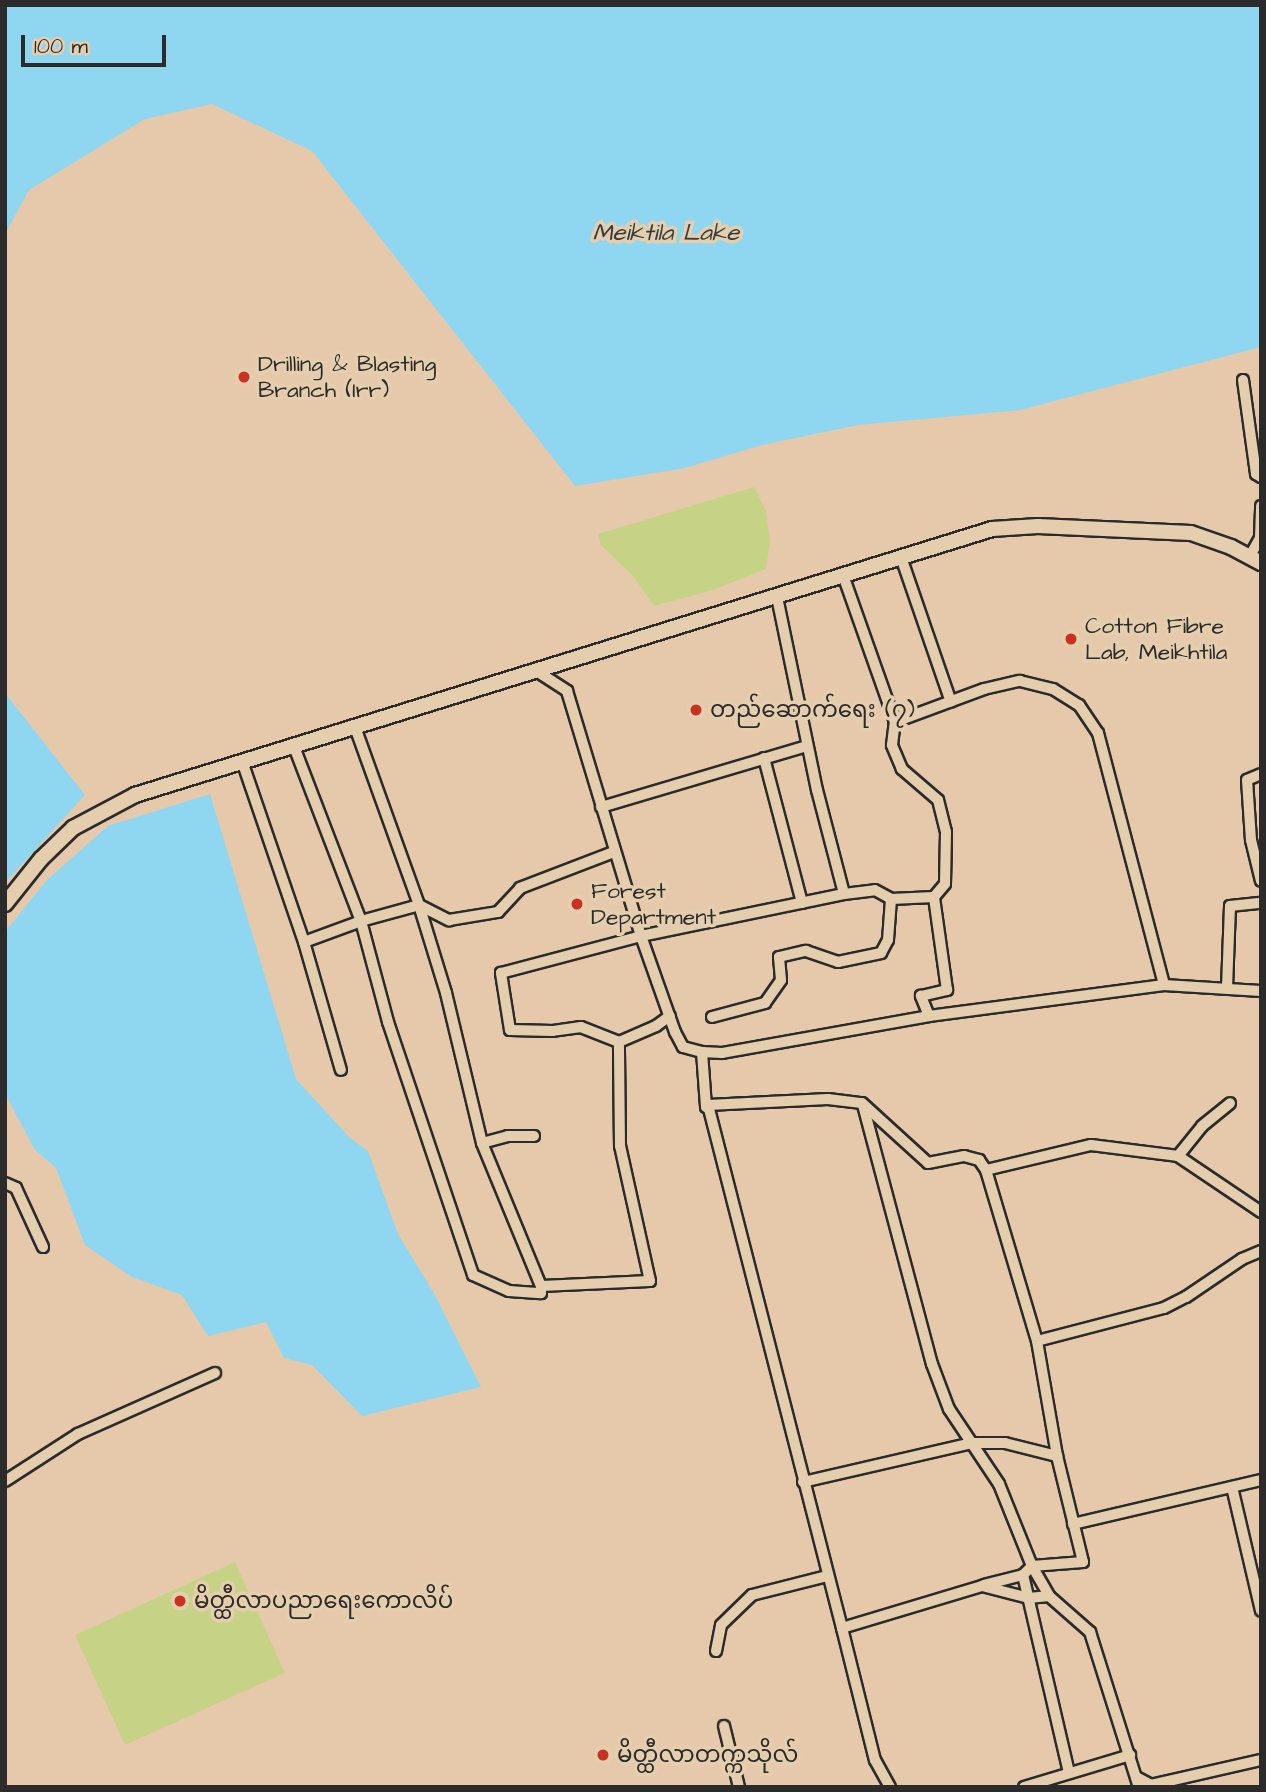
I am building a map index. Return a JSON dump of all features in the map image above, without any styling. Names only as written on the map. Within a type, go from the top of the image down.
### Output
[{"type":"street","points":[[1243,380],[1256,474],[1261,477]]},
{"type":"street","points":[[5,904],[41,859],[74,828],[135,795],[293,744],[538,672],[992,529],[1038,526],[1191,533],[1255,560],[1260,538],[1261,506]]},
{"type":"street","points":[[901,557],[951,702]]},
{"type":"street","points":[[843,575],[895,722],[892,745],[902,769],[938,800],[946,832],[944,884],[934,897],[947,990],[921,996],[929,1016]]},
{"type":"street","points":[[777,597],[807,746],[844,894]]},
{"type":"street","points":[[538,672],[567,691],[641,936],[683,1047],[722,1053],[929,1016],[1164,985],[1261,991]]},
{"type":"street","points":[[895,722],[984,689],[1020,681],[1052,689],[1079,705],[1098,733],[1164,985]]},
{"type":"street","points":[[293,744],[361,921],[388,1022],[472,1275],[509,1291],[541,1293],[541,1286],[482,1143],[446,993],[419,905],[355,727]]},
{"type":"street","points":[[601,807],[807,746]]},
{"type":"street","points":[[764,758],[802,903]]},
{"type":"street","points":[[242,761],[304,942],[341,1070]]},
{"type":"street","points":[[1261,774],[1247,780],[1251,840],[1261,881]]},
{"type":"street","points":[[304,942],[361,921],[419,905],[449,920],[498,912],[520,888],[614,852]]},
{"type":"street","points":[[670,1016],[656,1026],[619,1042],[581,1027],[552,1031],[510,1030],[502,973],[641,936],[844,894],[875,890],[891,899],[934,897]]},
{"type":"street","points":[[712,1017],[765,1003],[781,980],[779,957],[806,951],[838,961],[881,953],[888,940],[891,899]]},
{"type":"street","points":[[1227,988],[1230,906],[1261,902]]},
{"type":"street","points":[[541,1286],[650,1281],[620,1146],[619,1042]]},
{"type":"street","points":[[702,1052],[706,1107],[828,1099],[862,1104],[928,1163],[964,1156],[979,1160],[986,1170],[1037,1341],[1057,1456],[1083,1562],[1032,1566],[1023,1575],[842,1628]]},
{"type":"street","points":[[1178,1156],[1202,1126],[1230,1103]]},
{"type":"street","points":[[862,1104],[932,1364],[949,1409],[999,1484],[1032,1566],[1049,1596],[1090,1632],[1138,1782],[1151,1785],[1261,1760]]},
{"type":"street","points":[[708,1105],[875,1760],[890,1787]]},
{"type":"street","points":[[482,1143],[508,1136],[534,1136]]},
{"type":"street","points":[[986,1170],[1091,1145],[1178,1156],[1261,1212]]},
{"type":"street","points":[[5,1184],[16,1188],[43,1247]]},
{"type":"street","points":[[1037,1341],[1164,1308],[1186,1297],[1242,1259],[1261,1251]]},
{"type":"street","points":[[5,1481],[78,1434],[215,1373]]},
{"type":"street","points":[[803,1482],[972,1443],[1005,1443],[1057,1456]]},
{"type":"street","points":[[1073,1524],[1261,1480]]},
{"type":"street","points":[[1232,1487],[1261,1611]]},
{"type":"street","points":[[1023,1575],[1069,1773]]},
{"type":"street","points":[[716,1651],[721,1625],[733,1609],[752,1595],[827,1576]]},
{"type":"street","points":[[982,1586],[1029,1598],[1049,1596]]},
{"type":"street","points":[[724,1726],[739,1787]]},
{"type":"street","points":[[1024,1787],[1130,1755]]},
{"type":"green space","points":[[754,487],[766,511],[770,542],[766,569],[713,590],[654,606],[633,576],[601,545],[598,534]]},
{"type":"green space","points":[[235,1562],[285,1673],[125,1745],[75,1635]]},
{"type":"water","name":"Meiktila Lake","points":[[5,5],[1261,5],[1261,347],[1020,410],[858,425],[762,445],[685,468],[575,486],[312,151],[212,104],[145,119],[29,190],[5,234]]},
{"type":"water","points":[[5,693],[85,795],[5,883]]},
{"type":"water","points":[[210,794],[296,1079],[350,1138],[368,1151],[398,1234],[435,1295],[481,1387],[362,1416],[312,1365],[284,1358],[266,1322],[208,1336],[182,1295],[132,1277],[85,1245],[56,1168],[35,1150],[5,1094],[5,932],[47,880],[108,826]]},
{"type":"place","name":"Drilling & Blasting Branch (Irr)","points":[[244,377]]},
{"type":"place","name":"Cotton Fibre Lab, Meikhtila","points":[[1071,639]]},
{"type":"place","name":"တည်ဆောက်ရေး (၇)","points":[[696,710]]},
{"type":"place","name":"Forest Department","points":[[577,904]]},
{"type":"place","name":"မိတ္ထီလာပညာရေးကောလိပ်","points":[[180,1601]]},
{"type":"place","name":"မိတ္ထီလာတက္ကသိုလ်","points":[[603,1755]]}]
